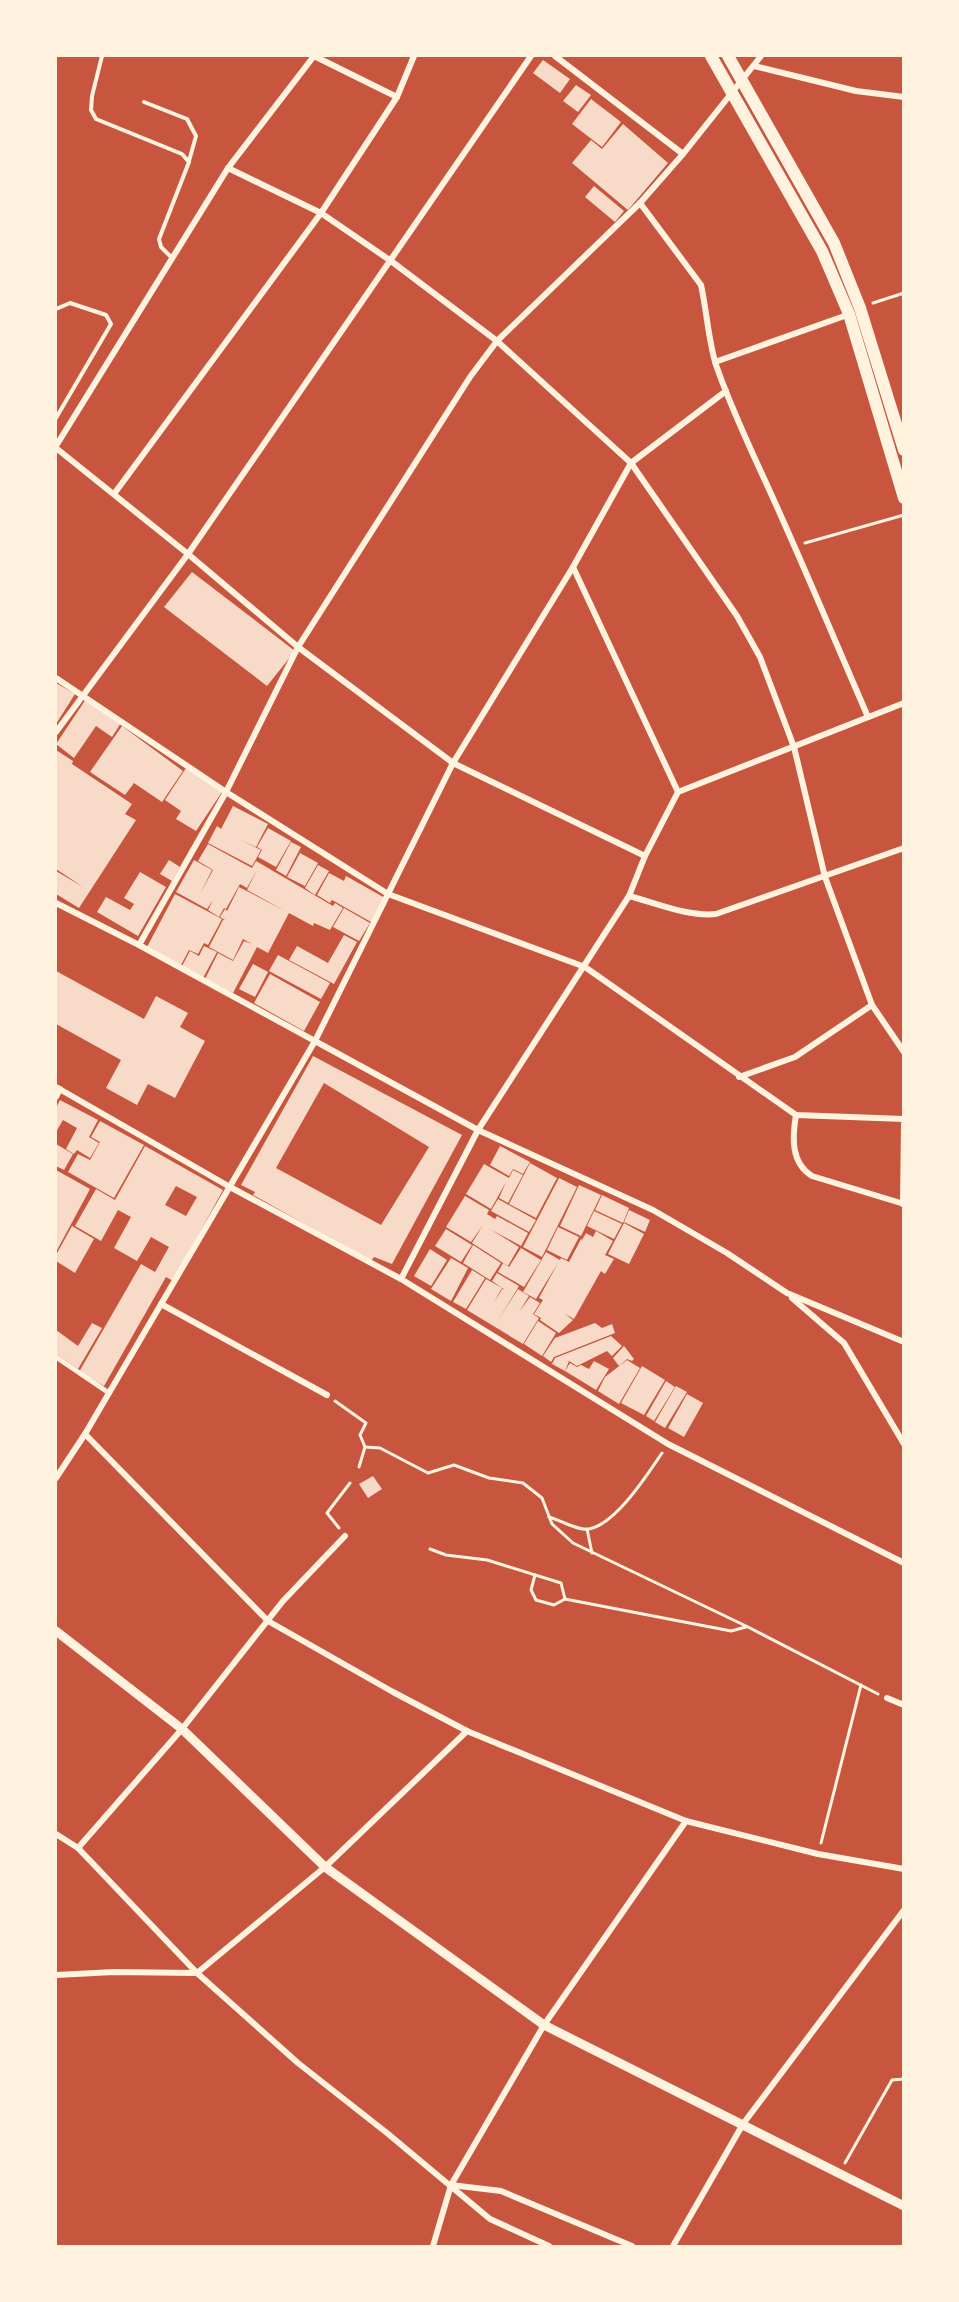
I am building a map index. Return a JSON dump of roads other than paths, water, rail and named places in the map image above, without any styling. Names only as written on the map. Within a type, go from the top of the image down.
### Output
[{"type":"highway","points":[[711,56],[855,311],[903,498]]},
{"type":"highway","points":[[728,56],[834,243],[903,450]]},
{"type":"street","points":[[397,97],[314,56],[228,168],[56,447],[298,647],[453,763],[645,856]]},
{"type":"street","points":[[114,494],[321,213],[397,97],[414,56]]},
{"type":"street","points":[[56,732],[188,554],[531,56]]},
{"type":"street","points":[[555,56],[683,154]]},
{"type":"street","points":[[139,945],[226,792],[298,647],[470,377],[497,342],[640,203],[683,154],[761,56]]},
{"type":"street","points":[[754,66],[856,92],[903,97]]},
{"type":"street","points":[[228,168],[321,213],[391,261],[497,342],[631,463],[737,616],[760,657],[794,747],[825,877],[872,1005],[903,1052]]},
{"type":"street","points":[[640,203],[701,285],[706,321],[726,391],[867,717]]},
{"type":"street","points":[[716,362],[855,311]]},
{"type":"street","points":[[56,1478],[109,1394],[315,1041],[453,763],[573,567],[631,463],[726,391]]},
{"type":"street","points":[[573,567],[678,792]]},
{"type":"street","points":[[56,678],[226,792],[388,894],[585,967],[796,1115],[903,1119]]},
{"type":"street","points":[[401,1279],[477,1130],[629,896],[645,856],[678,792],[903,704]]},
{"type":"street","points":[[629,896],[704,916],[716,914],[903,848]]},
{"type":"street","points":[[56,903],[139,945],[477,1130],[653,1210],[727,1253],[787,1293],[844,1343],[903,1444]]},
{"type":"street","points":[[739,1077],[795,1057],[872,1005]]},
{"type":"street","points":[[56,1097],[58,1088],[230,1187],[401,1279],[668,1444],[903,1563]]},
{"type":"street","points":[[796,1115],[795,1155],[798,1165],[804,1171],[812,1176],[903,1204],[903,1124]]},
{"type":"street","points":[[787,1293],[903,1342]]},
{"type":"street","points":[[161,1304],[327,1395]]},
{"type":"street","points":[[56,1357],[109,1394]]},
{"type":"street","points":[[85,1434],[268,1621],[466,1731],[686,1821],[818,1854],[903,1869]]},
{"type":"street","points":[[78,1848],[182,1729],[283,1601],[345,1536]]},
{"type":"street","points":[[56,1631],[182,1729],[325,1867],[544,2025],[903,2206]]},
{"type":"street","points":[[887,1698],[903,1705]]},
{"type":"street","points":[[56,1975],[114,1972],[197,1973],[325,1867],[466,1731]]},
{"type":"street","points":[[433,2247],[451,2185],[544,2025],[686,1821]]},
{"type":"street","points":[[56,1834],[78,1848],[197,1973],[298,2063],[490,2219],[549,2247]]},
{"type":"street","points":[[673,2247],[743,2124],[903,1910]]},
{"type":"street","points":[[451,2185],[501,2191],[632,2247]]},
{"type":"lane","points":[[102,56],[91,103],[91,110],[96,119],[182,154],[189,162]]},
{"type":"lane","points":[[144,102],[187,119],[196,136],[189,162],[159,239],[161,248],[172,258]]},
{"type":"lane","points":[[56,309],[70,303],[106,315],[111,324],[56,416]]}]
